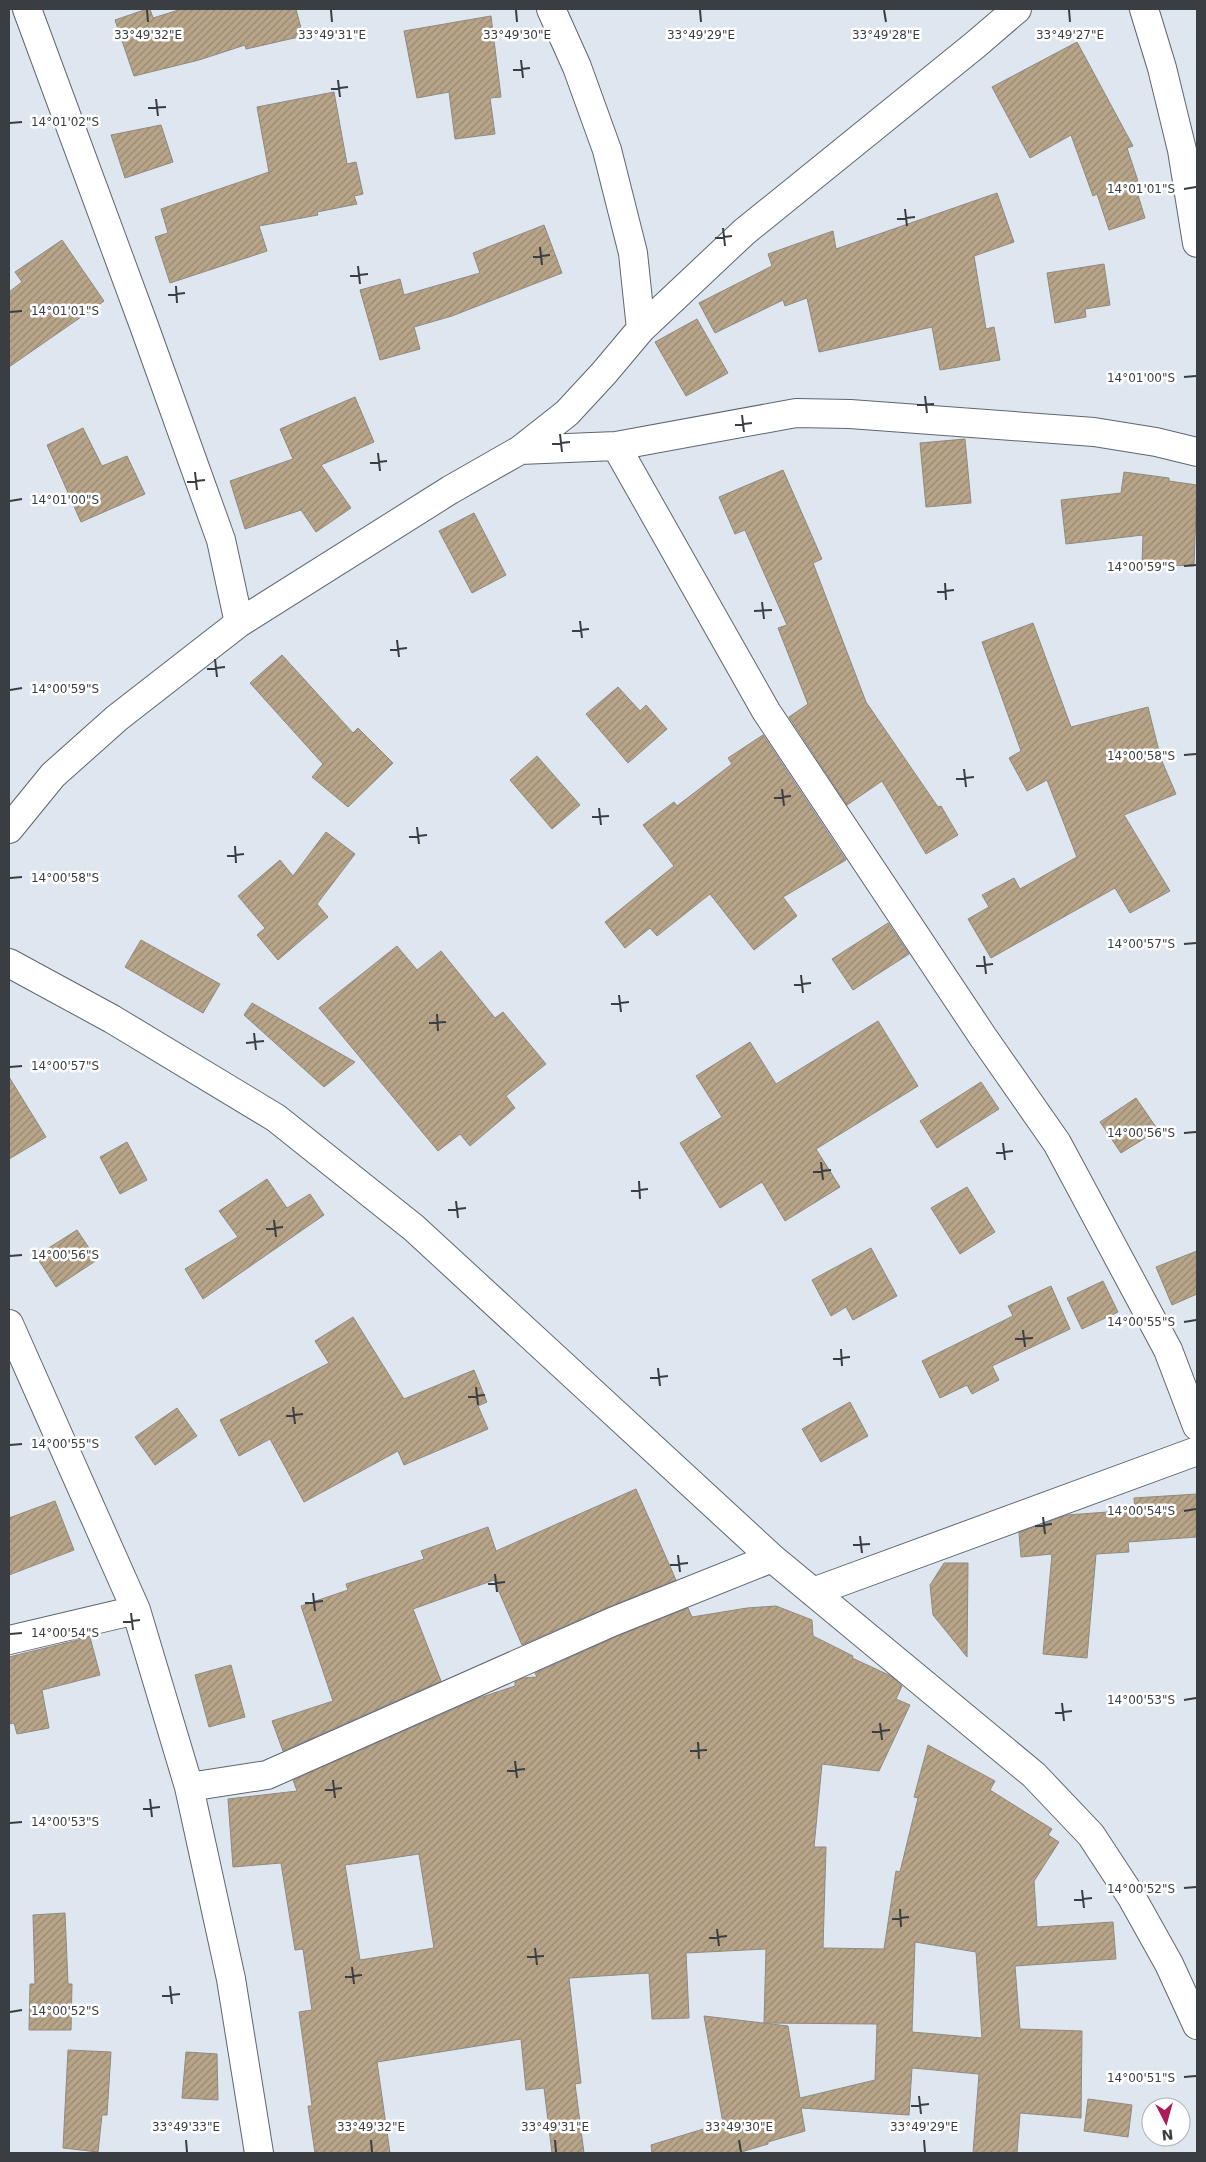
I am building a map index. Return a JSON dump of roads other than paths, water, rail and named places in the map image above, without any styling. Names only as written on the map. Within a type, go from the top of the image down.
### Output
[{"type":"street","points":[[27,9],[221,540],[239,623]]},
{"type":"street","points":[[551,9],[577,67],[607,150],[633,253],[641,330]]},
{"type":"street","points":[[9,829],[54,775],[117,718],[239,623],[450,490],[520,450],[567,413],[604,374],[641,330],[744,232],[1017,9]]},
{"type":"street","points":[[1144,9],[1162,68],[1182,150],[1197,243]]},
{"type":"street","points":[[520,450],[616,446],[796,413],[832,413],[1094,432],[1156,442],[1197,452]]},
{"type":"street","points":[[616,446],[766,711],[978,1029],[1057,1143],[1168,1350],[1197,1426]]},
{"type":"street","points":[[9,963],[112,1019],[276,1118],[414,1228],[772,1558],[1034,1774],[1091,1835],[1131,1896],[1169,1964],[1197,2025]]},
{"type":"street","points":[[9,1324],[136,1610],[189,1787],[230,1979],[259,2153]]},
{"type":"street","points":[[813,1592],[1197,1451]]},
{"type":"street","points":[[189,1787],[268,1775],[612,1622],[772,1558]]},
{"type":"street","points":[[9,1640],[136,1610]]}]
